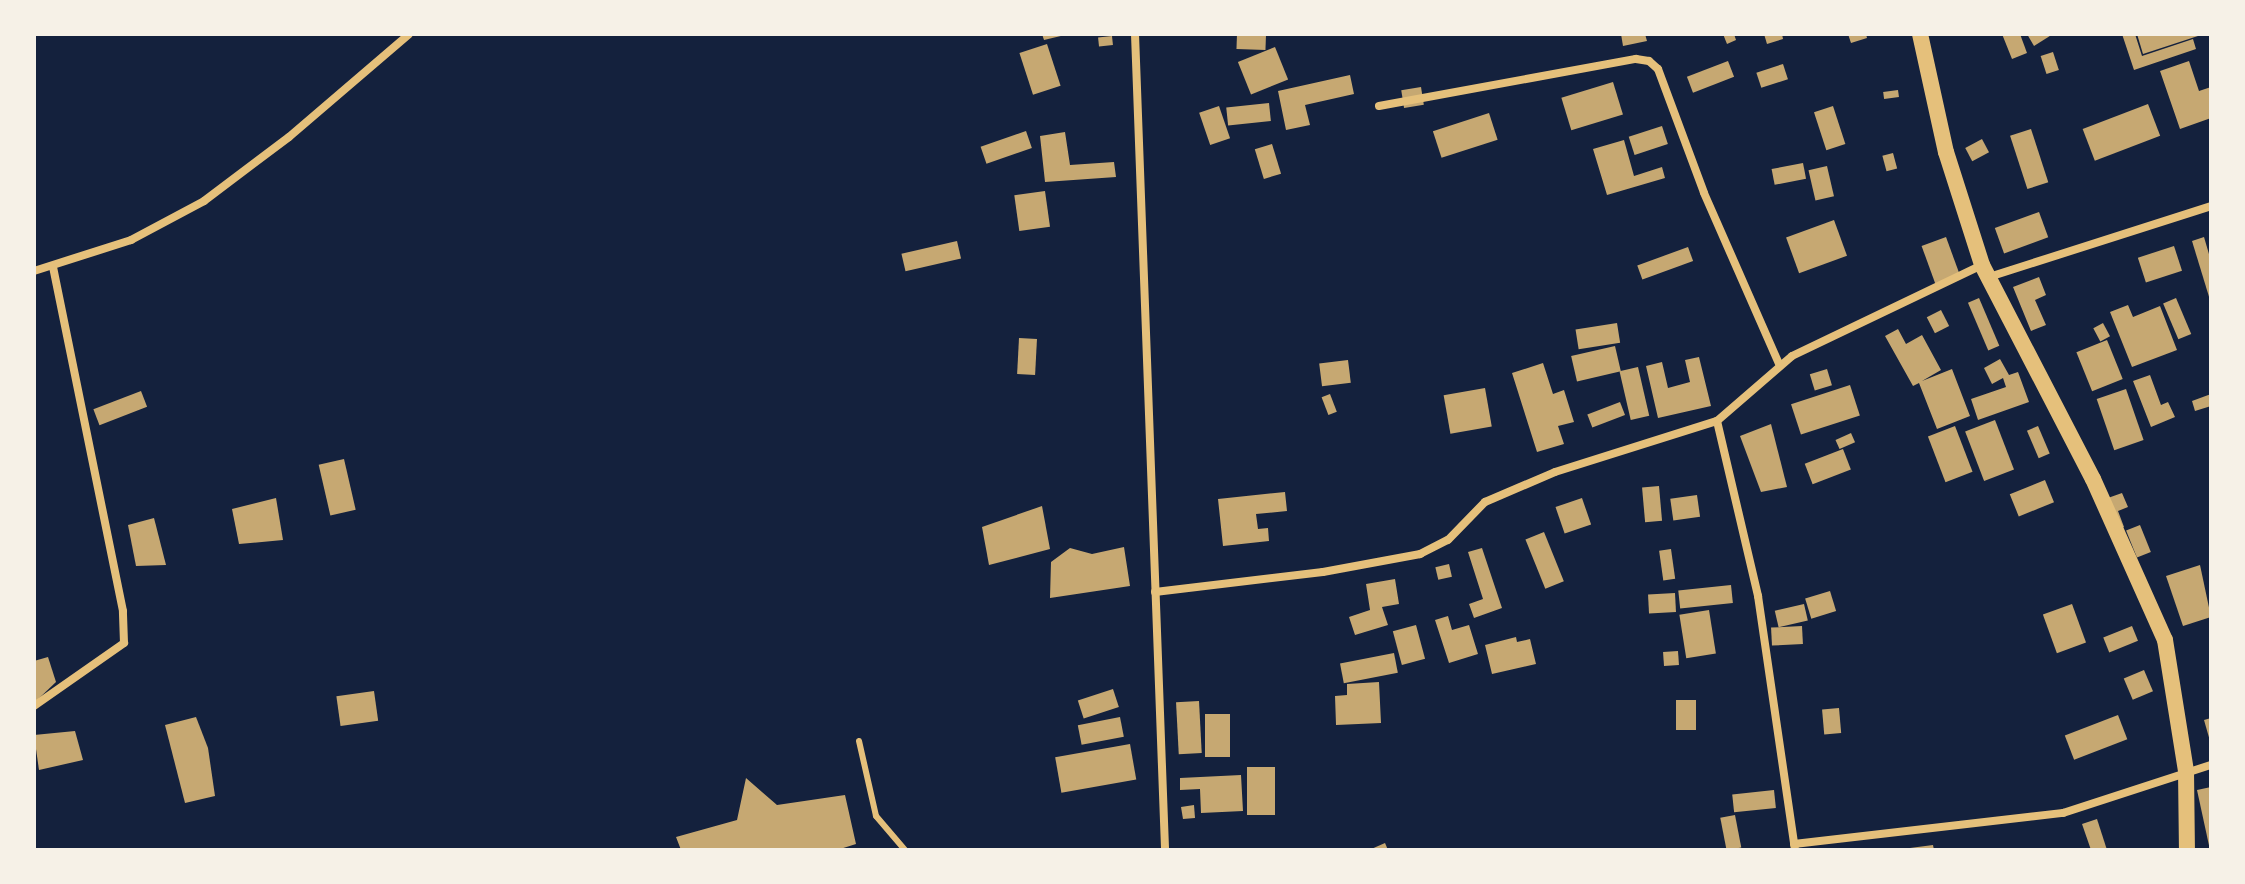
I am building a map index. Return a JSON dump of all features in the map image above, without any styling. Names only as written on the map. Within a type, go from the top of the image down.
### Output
[{"type":"main road","points":[[1920,34],[1946,152],[1986,271],[2153,609],[2175,680],[2186,771],[2187,850]]},
{"type":"street","points":[[34,271],[131,240],[204,201],[409,34]]},
{"type":"street","points":[[1135,34],[1165,850]]},
{"type":"street","points":[[1379,106],[1636,59],[1649,61],[1658,69],[1704,193],[1779,364]]},
{"type":"street","points":[[1155,592],[1323,572],[1420,554],[1448,540],[1477,508],[1495,498],[1555,472],[1717,421],[1779,364],[1986,271],[2211,206]]},
{"type":"street","points":[[34,706],[112,656],[124,643],[125,630],[53,267]]},
{"type":"street","points":[[1717,421],[1756,583],[1794,847],[2063,813],[2211,765]]},
{"type":"lane","points":[[859,741],[876,816],[905,850]]},
{"type":"building","points":[[1042,34],[1064,34],[1065,35],[1044,40]]},
{"type":"building","points":[[1237,34],[1266,35],[1265,50],[1236,49]]},
{"type":"building","points":[[1621,34],[1645,34],[1647,41],[1623,46]]},
{"type":"building","points":[[1723,34],[1734,34],[1736,40],[1727,44]]},
{"type":"building","points":[[1764,34],[1782,34],[1783,39],[1767,44]]},
{"type":"building","points":[[1848,34],[1866,34],[1867,38],[1851,43]]},
{"type":"building","points":[[2002,34],[2020,34],[2027,53],[2012,59]]},
{"type":"building","points":[[2027,34],[2053,34],[2034,46]]},
{"type":"building","points":[[2122,34],[2135,34],[2142,56],[2193,39],[2196,49],[2134,70]]},
{"type":"building","points":[[2137,34],[2201,34],[2201,35],[2143,54]]},
{"type":"building","points":[[1112,36],[1113,45],[1099,46],[1098,37]]},
{"type":"building","points":[[1047,44],[1061,86],[1033,95],[1019,53]]},
{"type":"building","points":[[1275,47],[1288,79],[1251,94],[1238,62]]},
{"type":"building","points":[[2053,52],[2059,70],[2047,74],[2041,56]]},
{"type":"building","points":[[1728,61],[1734,77],[1693,93],[1687,77]]},
{"type":"building","points":[[2189,61],[2199,91],[2211,87],[2211,118],[2180,129],[2160,71]]},
{"type":"building","points":[[1783,64],[1788,79],[1761,88],[1756,73]]},
{"type":"building","points":[[1350,75],[1354,94],[1305,105],[1310,125],[1286,130],[1278,91]]},
{"type":"building","points":[[1613,82],[1623,115],[1571,130],[1561,98]]},
{"type":"building","points":[[1421,87],[1424,105],[1404,108],[1401,90]]},
{"type":"building","points":[[1898,90],[1899,97],[1884,99],[1883,92]]},
{"type":"building","points":[[1269,103],[1271,121],[1228,125],[1226,107]]},
{"type":"building","points":[[2148,104],[2160,136],[2095,161],[2083,129]]},
{"type":"building","points":[[1219,106],[1230,138],[1210,145],[1199,113]]},
{"type":"building","points":[[1833,106],[1845,144],[1826,150],[1814,112]]},
{"type":"building","points":[[1489,113],[1498,140],[1442,158],[1433,131]]},
{"type":"building","points":[[1662,126],[1668,144],[1635,155],[1629,137]]},
{"type":"building","points":[[2031,129],[2048,182],[2027,189],[2010,136]]},
{"type":"building","points":[[1026,131],[1032,148],[986,164],[981,147]]},
{"type":"building","points":[[1065,132],[1070,165],[1114,162],[1116,177],[1045,182],[1040,136]]},
{"type":"building","points":[[1982,139],[1989,152],[1972,161],[1965,148]]},
{"type":"building","points":[[1624,140],[1634,176],[1662,167],[1665,178],[1607,195],[1593,149]]},
{"type":"building","points":[[1272,144],[1281,174],[1264,179],[1255,149]]},
{"type":"building","points":[[1893,153],[1897,168],[1887,171],[1882,156]]},
{"type":"building","points":[[1803,163],[1806,179],[1775,185],[1772,169]]},
{"type":"building","points":[[1827,166],[1834,196],[1815,200],[1808,170]]},
{"type":"building","points":[[1045,191],[1050,227],[1019,231],[1014,195]]},
{"type":"building","points":[[2039,212],[2048,237],[2004,253],[1995,228]]},
{"type":"building","points":[[1834,220],[1847,256],[1799,273],[1786,237]]},
{"type":"building","points":[[1946,237],[1960,275],[1935,283],[1922,246]]},
{"type":"building","points":[[2204,237],[2211,261],[2210,300],[2192,241]]},
{"type":"building","points":[[957,241],[961,259],[906,271],[901,254]]},
{"type":"building","points":[[2174,246],[2182,271],[2146,282],[2138,258]]},
{"type":"building","points":[[1688,247],[1693,261],[1642,280],[1637,265]]},
{"type":"building","points":[[2039,277],[2046,295],[2035,300],[2046,325],[2031,331],[2013,287]]},
{"type":"building","points":[[1979,298],[1999,346],[1988,351],[1968,303]]},
{"type":"building","points":[[2176,298],[2191,334],[2178,339],[2163,303]]},
{"type":"building","points":[[2128,305],[2133,317],[2160,306],[2177,350],[2132,367],[2110,312]]},
{"type":"building","points":[[1941,310],[1949,326],[1935,333],[1927,317]]},
{"type":"building","points":[[1617,323],[1620,343],[1579,349],[1576,330]]},
{"type":"building","points":[[2103,323],[2110,336],[2100,341],[2093,328]]},
{"type":"building","points":[[1898,329],[1906,344],[1922,335],[1941,370],[1922,381],[1952,369],[1970,416],[1937,429],[1919,383],[1913,386],[1885,336]]},
{"type":"building","points":[[1019,338],[1037,339],[1035,375],[1017,374]]},
{"type":"building","points":[[2107,340],[2123,379],[2092,391],[2076,352]]},
{"type":"building","points":[[1615,346],[1621,371],[1577,381],[1571,356]]},
{"type":"building","points":[[1699,357],[1711,406],[1658,418],[1646,366],[1662,362],[1668,388],[1690,382],[1685,360]]},
{"type":"building","points":[[2000,359],[2009,375],[2018,372],[2029,402],[1978,420],[1971,399],[2006,387],[2003,378],[1992,384],[1984,368]]},
{"type":"building","points":[[1348,360],[1351,383],[1322,386],[1319,364]]},
{"type":"building","points":[[1543,363],[1553,394],[1564,390],[1574,422],[1558,426],[1564,444],[1537,452],[1512,373]]},
{"type":"building","points":[[1638,367],[1649,416],[1631,420],[1619,371]]},
{"type":"building","points":[[1827,369],[1832,385],[1815,391],[1810,374]]},
{"type":"building","points":[[2150,375],[2161,405],[2168,402],[2175,417],[2151,427],[2133,381]]},
{"type":"building","points":[[1850,385],[1860,415],[1801,435],[1791,404]]},
{"type":"building","points":[[1485,388],[1492,426],[1450,434],[1444,395]]},
{"type":"building","points":[[2126,389],[2144,440],[2114,450],[2097,399]]},
{"type":"building","points":[[141,391],[147,407],[99,425],[93,409]]},
{"type":"building","points":[[1330,394],[1337,412],[1328,415],[1322,397]]},
{"type":"building","points":[[2211,394],[2211,406],[2195,411],[2192,401]]},
{"type":"building","points":[[1620,402],[1625,415],[1592,428],[1587,415]]},
{"type":"building","points":[[1995,420],[2014,469],[1984,481],[1965,431]]},
{"type":"building","points":[[1771,424],[1787,487],[1761,492],[1740,436]]},
{"type":"building","points":[[1955,426],[1973,472],[1945,482],[1928,436]]},
{"type":"building","points":[[2038,426],[2050,454],[2039,458],[2027,431]]},
{"type":"building","points":[[1851,433],[1855,442],[1840,449],[1835,440]]},
{"type":"building","points":[[1843,449],[1851,470],[1813,484],[1805,464]]},
{"type":"building","points":[[344,459],[356,510],[330,516],[319,465]]},
{"type":"building","points":[[2045,480],[2054,502],[2019,516],[2010,494]]},
{"type":"building","points":[[1659,486],[1662,521],[1645,522],[1642,487]]},
{"type":"building","points":[[1285,492],[1287,511],[1256,514],[1258,529],[1268,528],[1269,541],[1223,546],[1218,499]]},
{"type":"building","points":[[2122,493],[2128,507],[2118,511],[2124,527],[2117,530],[2105,499]]},
{"type":"building","points":[[1697,495],[1700,517],[1673,521],[1670,499]]},
{"type":"building","points":[[276,498],[283,540],[239,544],[232,509]]},
{"type":"building","points":[[1582,498],[1591,524],[1565,534],[1556,507]]},
{"type":"building","points":[[1042,506],[1050,549],[989,565],[982,527]]},
{"type":"building","points":[[154,518],[166,565],[136,566],[128,525]]},
{"type":"building","points":[[2140,525],[2151,552],[2137,558],[2126,531]]},
{"type":"building","points":[[1544,532],[1564,581],[1545,589],[1525,539]]},
{"type":"building","points":[[1124,547],[1130,586],[1050,598],[1051,562],[1070,548],[1092,554]]},
{"type":"building","points":[[1482,548],[1502,608],[1474,618],[1469,604],[1483,599],[1468,552]]},
{"type":"building","points":[[1671,549],[1675,579],[1663,580],[1659,551]]},
{"type":"building","points":[[1449,564],[1452,577],[1438,580],[1435,567]]},
{"type":"building","points":[[2200,565],[2211,617],[2183,626],[2166,576]]},
{"type":"building","points":[[1395,579],[1399,604],[1382,607],[1388,625],[1355,635],[1349,617],[1370,610],[1366,584]]},
{"type":"building","points":[[1731,585],[1733,603],[1680,608],[1678,591]]},
{"type":"building","points":[[1830,591],[1836,611],[1811,619],[1805,599]]},
{"type":"building","points":[[1675,593],[1676,612],[1649,613],[1648,594]]},
{"type":"building","points":[[1804,604],[1808,621],[1779,627],[1775,611]]},
{"type":"building","points":[[2072,604],[2086,643],[2057,653],[2043,615]]},
{"type":"building","points":[[1709,610],[1716,653],[1686,658],[1679,615]]},
{"type":"building","points":[[1448,616],[1452,630],[1469,625],[1478,654],[1449,663],[1435,620]]},
{"type":"building","points":[[1416,625],[1425,659],[1402,665],[1393,631]]},
{"type":"building","points":[[1802,626],[1803,644],[1772,646],[1771,628]]},
{"type":"building","points":[[2132,626],[2138,641],[2109,652],[2103,638]]},
{"type":"building","points":[[1516,637],[1517,642],[1530,639],[1536,664],[1492,674],[1485,645]]},
{"type":"building","points":[[1678,651],[1679,665],[1664,666],[1663,652]]},
{"type":"building","points":[[1394,653],[1398,673],[1344,683],[1340,663]]},
{"type":"building","points":[[48,657],[56,682],[34,703],[34,661]]},
{"type":"building","points":[[2144,670],[2153,691],[2133,700],[2124,679]]},
{"type":"building","points":[[1379,682],[1381,723],[1336,725],[1335,696],[1347,695],[1347,684]]},
{"type":"building","points":[[1113,689],[1119,707],[1084,719],[1078,700]]},
{"type":"building","points":[[374,691],[378,721],[341,726],[336,696]]},
{"type":"building","points":[[1676,700],[1696,700],[1696,730],[1676,730]]},
{"type":"building","points":[[1199,701],[1202,753],[1179,754],[1176,702]]},
{"type":"building","points":[[1839,708],[1841,733],[1824,734],[1822,709]]},
{"type":"building","points":[[1205,714],[1230,714],[1230,757],[1205,757]]},
{"type":"building","points":[[2118,715],[2127,739],[2074,760],[2065,735]]},
{"type":"building","points":[[196,717],[208,748],[215,796],[185,803],[165,725]]},
{"type":"building","points":[[1120,717],[1124,737],[1082,745],[1078,725]]},
{"type":"building","points":[[2211,718],[2211,741],[2210,741],[2204,720]]},
{"type":"building","points":[[75,731],[83,760],[39,770],[34,735]]},
{"type":"building","points":[[1130,744],[1136,779],[1061,793],[1055,757]]},
{"type":"building","points":[[1247,767],[1275,767],[1275,815],[1247,815]]},
{"type":"building","points":[[1241,775],[1243,811],[1201,813],[1200,789],[1180,790],[1180,778]]},
{"type":"building","points":[[746,778],[777,805],[845,795],[856,844],[837,850],[681,850],[676,837],[737,820]]},
{"type":"building","points":[[2211,787],[2211,850],[2210,850],[2197,790]]},
{"type":"building","points":[[1774,790],[1776,808],[1734,812],[1732,794]]},
{"type":"building","points":[[1194,805],[1195,818],[1183,819],[1181,807]]},
{"type":"building","points":[[1735,815],[1741,847],[1727,850],[1720,818]]},
{"type":"building","points":[[2097,819],[2107,850],[2091,850],[2082,824]]},
{"type":"building","points":[[1385,843],[1388,850],[1369,850]]},
{"type":"building","points":[[1933,845],[1934,850],[1910,850],[1910,848]]}]
